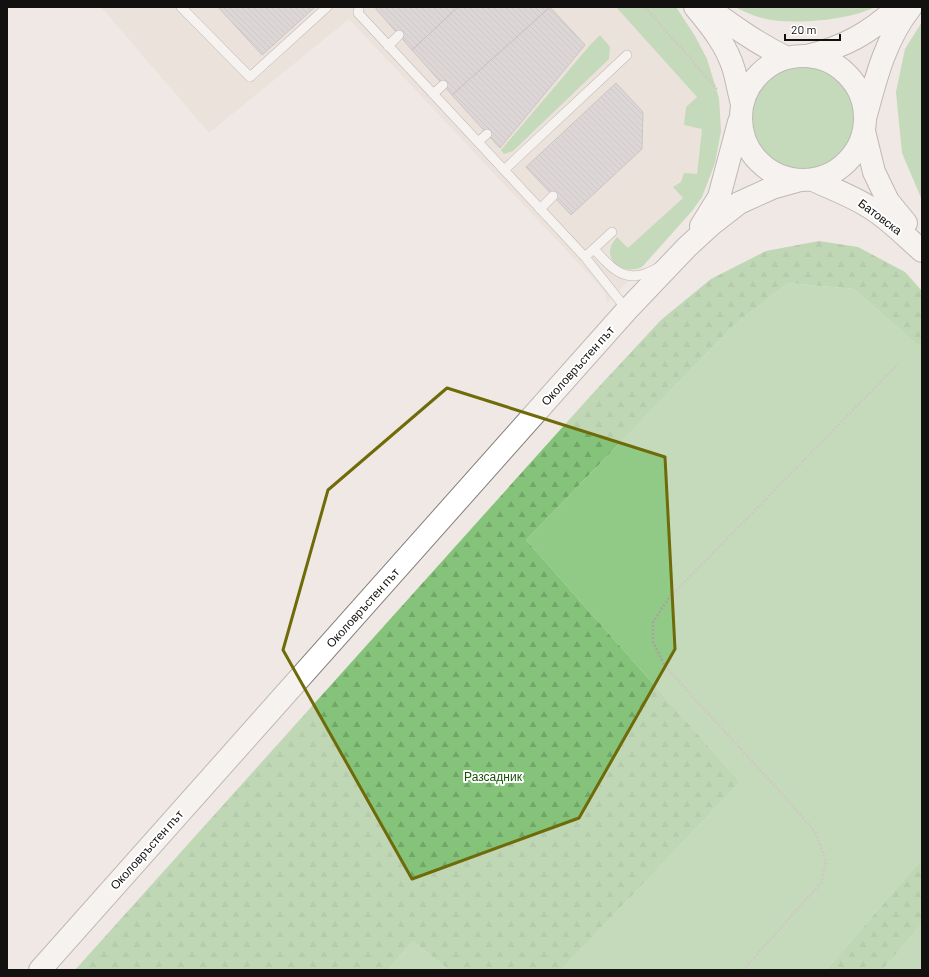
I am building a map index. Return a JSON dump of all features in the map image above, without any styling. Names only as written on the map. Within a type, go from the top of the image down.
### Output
[{"type":"main road","points":[[695,7],[709,23],[725,48],[734,70],[741,112],[741,128],[746,146],[757,161],[771,172],[784,178],[805,180],[831,174],[846,163],[857,148],[876,76],[884,54],[894,33],[911,7]]},
{"type":"main road","points":[[707,7],[761,44],[796,57],[814,57],[829,62],[849,76],[861,96],[865,112],[864,126]]},
{"type":"main road","points":[[741,112],[748,88],[758,75],[771,64],[830,50],[851,41],[878,25],[898,7]]},
{"type":"main road","name":"Околовръстен път","points":[[687,247],[719,197],[741,112]]},
{"type":"main road","name":"Батовска","points":[[864,126],[874,172],[888,201],[922,242]]},
{"type":"main road","name":"Околовръстен път","points":[[40,970],[627,310],[687,247],[712,224],[739,203],[772,188],[805,180]]},
{"type":"main road","name":"Батовска","points":[[805,180],[851,196],[870,207],[888,220],[922,251]]},
{"type":"lane","points":[[181,7],[250,77],[327,7]]},
{"type":"lane","points":[[359,7],[358,13],[585,257],[627,310]]},
{"type":"lane","points":[[388,46],[399,35]]},
{"type":"lane","points":[[504,170],[627,55]]},
{"type":"lane","points":[[433,94],[443,85]]},
{"type":"lane","points":[[478,142],[487,134]]},
{"type":"lane","points":[[540,209],[553,196]]},
{"type":"lane","points":[[585,257],[612,232]]},
{"type":"lane","points":[[594,249],[613,269],[620,274],[634,276],[655,270],[687,247]]},
{"type":"path","points":[[645,7],[721,94]]},
{"type":"path","points":[[743,970],[821,883],[826,861],[815,832],[665,666],[653,642],[653,622],[668,599],[898,364]]},
{"type":"highlighted area","points":[[447,388],[665,457],[675,649],[579,818],[412,879],[283,650],[328,490]]},
{"type":"shaded area","points":[[101,7],[616,7],[697,97],[684,125],[702,128],[697,174],[684,197],[628,249],[636,270],[642,267],[607,303],[605,293],[597,283],[349,19],[209,133]]},
{"type":"green space","points":[[616,7],[676,7],[695,36],[707,59],[719,98],[721,131],[715,163],[702,197],[692,211],[642,267],[637,269],[622,268],[613,262],[610,251],[611,245],[617,237],[628,248],[683,198],[673,187],[681,182],[684,173],[697,174],[702,129],[684,125],[686,107],[697,97]]},
{"type":"green space","points":[[735,7],[875,7],[837,18],[806,21],[778,21],[762,18]]},
{"type":"green space","points":[[922,22],[922,200],[902,153],[896,92],[905,49]]},
{"type":"green space","points":[[600,35],[610,47],[609,59],[513,151],[504,154],[501,150]]},
{"type":"green space","points":[[803,66],[823,70],[841,81],[852,99],[856,119],[852,139],[841,157],[823,168],[803,172],[783,168],[765,157],[754,139],[750,119],[754,99],[765,81],[783,70]]},
{"type":"green space","name":"Разсадник","points":[[819,241],[858,247],[905,272],[922,291],[922,349],[854,289],[788,283],[734,325],[526,540],[740,782],[561,970],[449,970],[413,941],[388,970],[75,970],[595,391],[661,320],[711,279],[766,251]]},
{"type":"green space","points":[[788,283],[854,289],[922,349],[922,859],[826,970],[561,970],[740,782],[526,540],[734,325]]},
{"type":"green space","points":[[922,859],[922,924],[882,970],[826,970]]},
{"type":"green space","points":[[922,924],[922,970],[882,970]]},
{"type":"green space","points":[[413,941],[449,970],[388,970]]},
{"type":"building","points":[[218,7],[315,7],[262,55]]},
{"type":"building","points":[[376,7],[458,7],[412,50],[376,9]]},
{"type":"building","points":[[458,7],[550,7],[452,95],[412,50]]},
{"type":"building","points":[[550,7],[585,45],[500,148],[452,95]]},
{"type":"building","points":[[616,83],[643,112],[642,149],[571,215],[526,167]]}]
